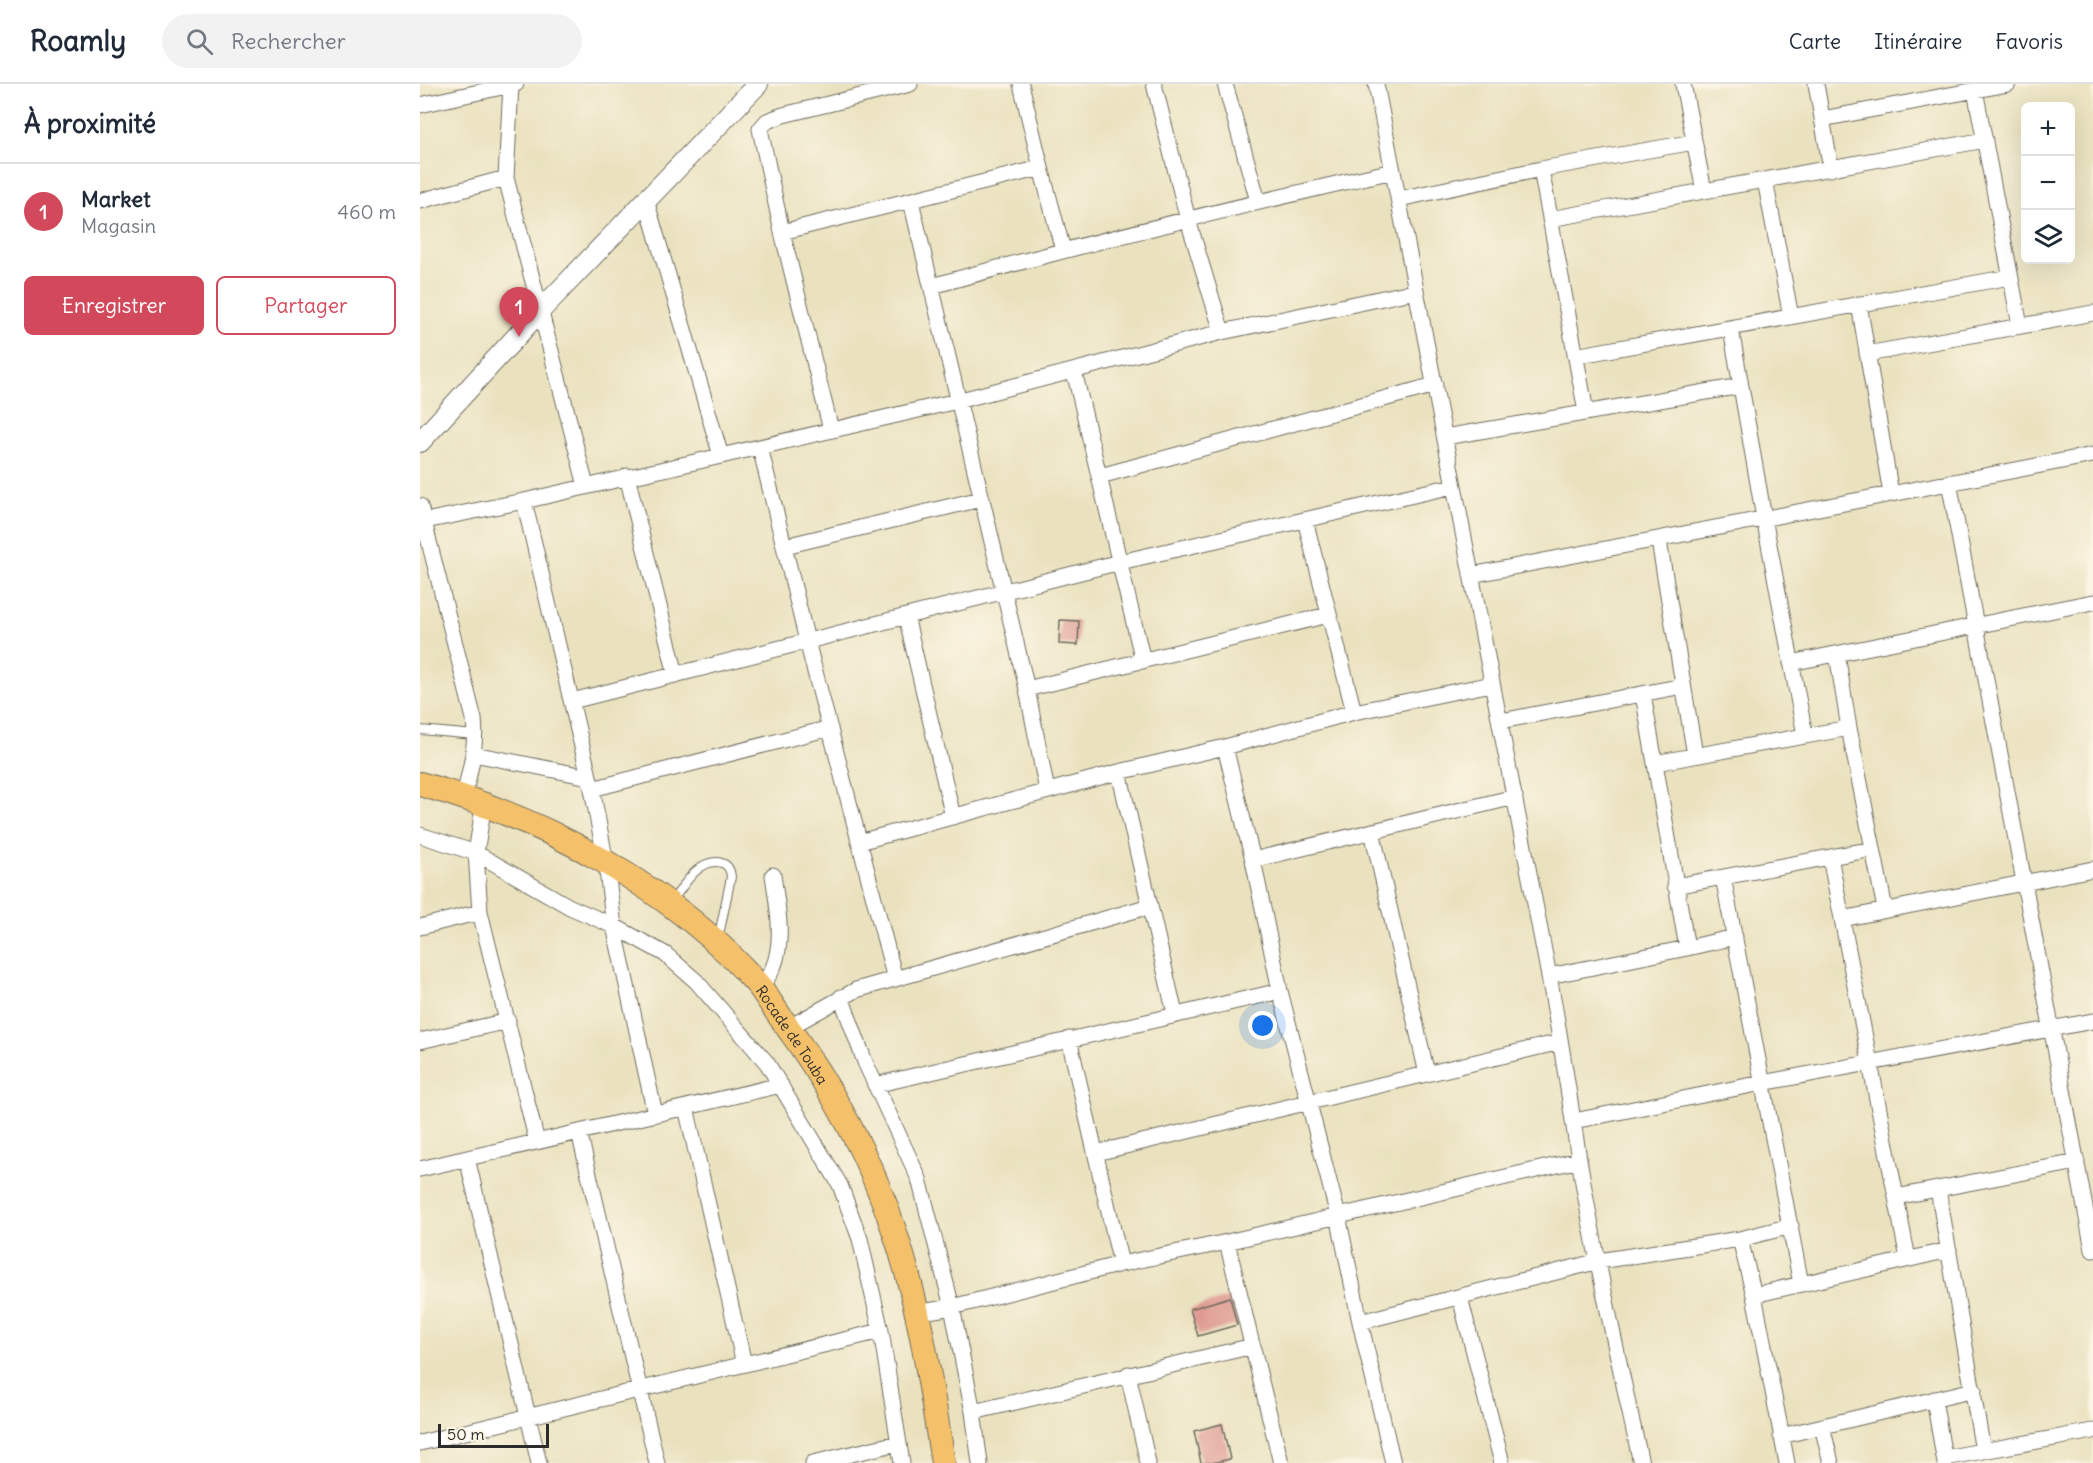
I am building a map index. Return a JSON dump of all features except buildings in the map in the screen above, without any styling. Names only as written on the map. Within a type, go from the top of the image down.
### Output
[{"type":"main road","name":"Rocade de Touba","points":[[420,784],[474,799],[552,833],[606,863],[669,904],[717,944],[760,988],[813,1063],[845,1119],[876,1182],[895,1232],[916,1314],[928,1367],[943,1463]]},
{"type":"street","points":[[420,442],[539,312],[758,84]]},
{"type":"street","points":[[831,430],[782,232],[760,129],[767,121],[783,115],[910,84]]},
{"type":"street","points":[[1021,84],[1063,250]]},
{"type":"street","points":[[1154,84],[1188,220],[1222,332]]},
{"type":"street","points":[[1225,84],[1257,201]]},
{"type":"street","points":[[1376,84],[1550,976],[1579,1160],[1641,1463]]},
{"type":"street","points":[[1683,84],[1704,191]]},
{"type":"street","points":[[1816,84],[1831,169]]},
{"type":"street","points":[[1822,119],[2008,84]]},
{"type":"street","points":[[420,105],[514,85],[506,178],[586,486]]},
{"type":"street","points":[[1975,90],[2020,326]]},
{"type":"street","points":[[1550,219],[1985,140]]},
{"type":"street","points":[[1399,199],[1541,169],[1694,142]]},
{"type":"street","points":[[782,232],[1041,168]]},
{"type":"street","points":[[1541,169],[1586,412]]},
{"type":"street","points":[[932,286],[1257,201],[1393,171]]},
{"type":"street","points":[[420,201],[506,178]]},
{"type":"street","points":[[1765,180],[1791,316]]},
{"type":"street","points":[[646,200],[721,456]]},
{"type":"street","points":[[911,201],[1027,689],[1047,791]]},
{"type":"street","points":[[1575,356],[2010,277]]},
{"type":"street","points":[[537,1142],[480,912],[474,799],[476,735],[474,719],[422,514],[524,501],[957,401],[1222,332],[1416,291]]},
{"type":"street","points":[[1859,304],[1891,494]]},
{"type":"street","points":[[1867,354],[2093,313]]},
{"type":"street","points":[[1731,329],[1804,735]]},
{"type":"street","points":[[1074,371],[1143,661]]},
{"type":"street","points":[[1100,476],[1435,386]]},
{"type":"street","points":[[1445,438],[1742,386]]},
{"type":"street","points":[[760,447],[807,641],[895,979]]},
{"type":"street","points":[[1472,575],[1659,541],[1764,518],[2093,455]]},
{"type":"street","points":[[627,476],[676,675]]},
{"type":"street","points":[[1949,482],[2093,1250]]},
{"type":"street","points":[[572,701],[1120,562],[1453,486]]},
{"type":"street","points":[[785,546],[981,499]]},
{"type":"street","points":[[524,501],[590,783],[606,863],[614,926],[655,1114]]},
{"type":"street","points":[[1305,520],[1354,712]]},
{"type":"street","points":[[1659,541],[1695,755]]},
{"type":"street","points":[[1791,663],[2093,603]]},
{"type":"street","points":[[1027,689],[1328,615]]},
{"type":"street","points":[[906,616],[952,817]]},
{"type":"street","points":[[1837,654],[1849,728],[1885,909]]},
{"type":"street","points":[[859,842],[1354,712],[1492,684]]},
{"type":"street","points":[[1501,721],[1683,686]]},
{"type":"street","points":[[1643,694],[1687,948]]},
{"type":"street","points":[[474,754],[590,783],[830,728]]},
{"type":"street","points":[[1655,763],[1849,728]]},
{"type":"street","points":[[1225,747],[1253,860],[1280,991],[1338,1216],[1393,1463]]},
{"type":"street","points":[[1119,772],[1175,1014]]},
{"type":"street","points":[[1253,860],[1515,797]]},
{"type":"street","points":[[1372,831],[1427,1074]]},
{"type":"street","points":[[420,835],[476,853],[570,908],[614,926],[665,954],[696,981],[767,1063],[840,1185],[860,1239],[880,1331],[902,1463]]},
{"type":"street","points":[[1675,886],[1873,849]]},
{"type":"street","points":[[1830,857],[1908,1260]]},
{"type":"street","points":[[1842,919],[2093,869]]},
{"type":"street","points":[[760,988],[773,968],[779,942],[779,920],[773,875]]},
{"type":"street","points":[[1723,877],[1801,1284]]},
{"type":"street","points":[[788,1028],[856,990],[1150,906]]},
{"type":"street","points":[[420,927],[480,912]]},
{"type":"street","points":[[1550,976],[1735,937]]},
{"type":"street","points":[[875,1085],[1280,991]]},
{"type":"street","points":[[841,997],[875,1085],[919,1179],[952,1307],[973,1412],[980,1463]]},
{"type":"street","points":[[420,1041],[508,1021]]},
{"type":"street","points":[[1574,1121],[2093,1021]]},
{"type":"street","points":[[1069,1039],[1121,1264]]},
{"type":"street","points":[[1096,1153],[1560,1042]]},
{"type":"street","points":[[420,1169],[781,1085]]},
{"type":"street","points":[[686,1107],[744,1364]]},
{"type":"street","points":[[579,1132],[657,1463]]},
{"type":"street","points":[[467,1158],[539,1463]]},
{"type":"street","points":[[916,1314],[1121,1264],[1227,1242],[1579,1160]]},
{"type":"street","points":[[1896,1197],[2078,1162]]},
{"type":"street","points":[[1938,1189],[1983,1451]]},
{"type":"street","points":[[1360,1322],[1599,1261],[1740,1239],[1791,1226]]},
{"type":"street","points":[[1740,1239],[1754,1294],[1787,1463]]},
{"type":"street","points":[[1227,1242],[1281,1463]]},
{"type":"street","points":[[1754,1294],[1949,1250]]},
{"type":"street","points":[[1460,1297],[1502,1463]]},
{"type":"street","points":[[420,1443],[880,1331]]},
{"type":"street","points":[[973,1412],[1253,1346]]},
{"type":"street","points":[[1128,1374],[1148,1463]]},
{"type":"street","points":[[1781,1436],[1974,1390]]},
{"type":"street","points":[[1934,1399],[1945,1460],[2093,1431]]},
{"type":"street","points":[[1822,1426],[1831,1463]]},
{"type":"street","points":[[813,1463],[898,1443]]},
{"type":"lane","points":[[420,730],[476,735]]},
{"type":"lane","points":[[669,904],[697,870],[708,863],[724,863],[730,868],[731,878],[717,944]]},
{"type":"place","name":"Market","points":[[519,337]]}]
